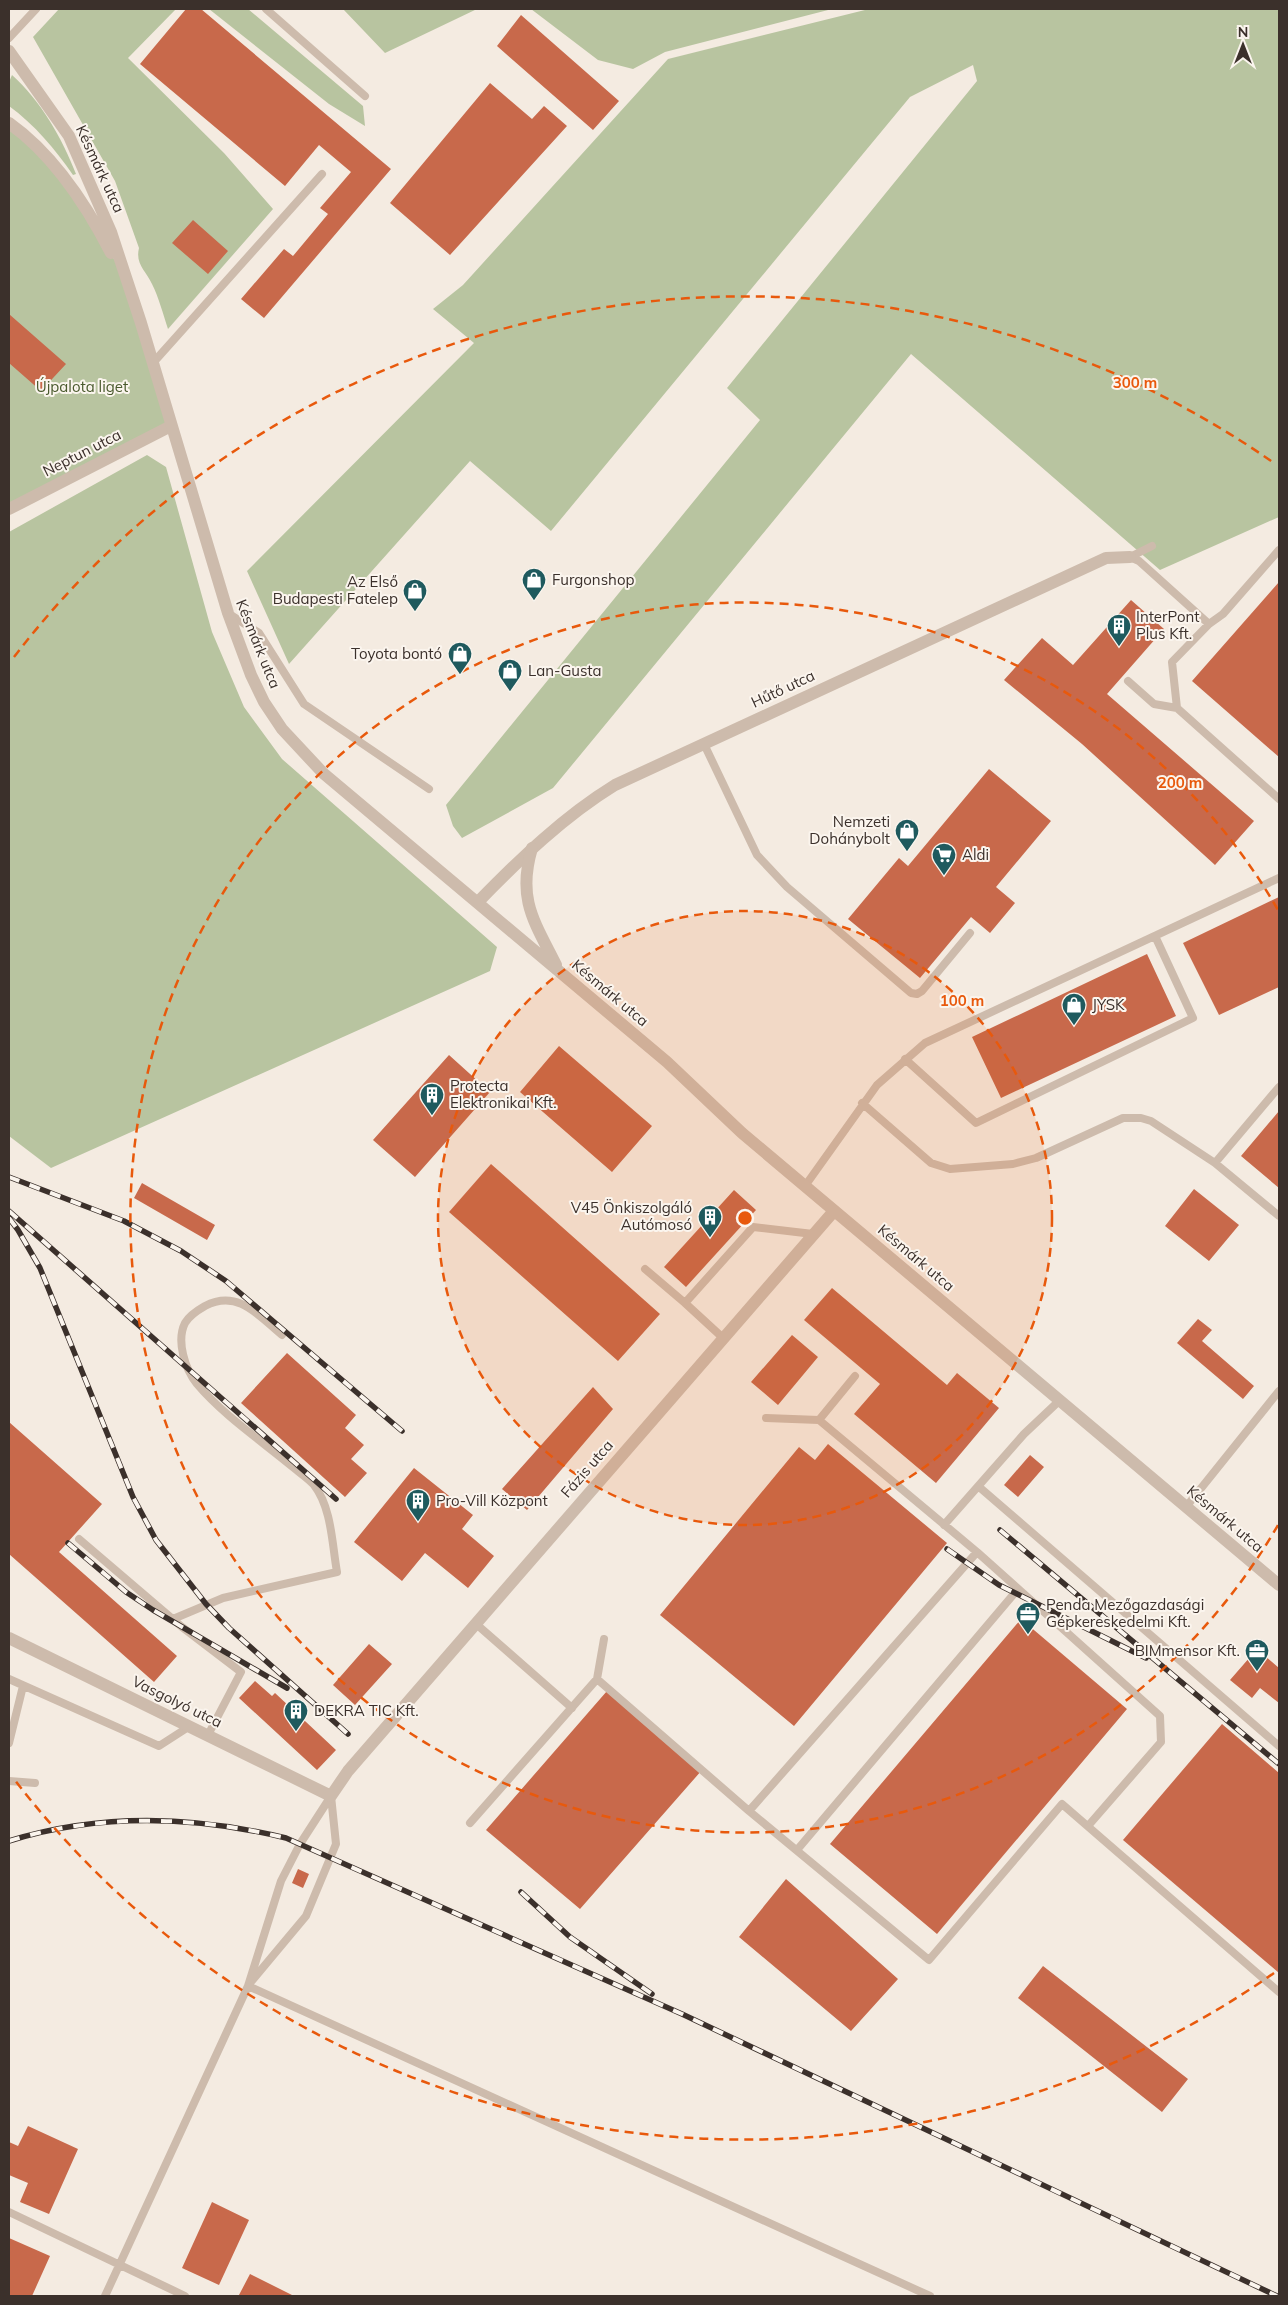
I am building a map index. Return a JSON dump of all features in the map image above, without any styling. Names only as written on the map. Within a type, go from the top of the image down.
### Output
[{"type":"street","name":"Késmárk utca","points":[[9,56],[69,136],[101,205],[228,613],[257,689],[282,729],[323,773],[560,971],[667,1062],[742,1132],[834,1211],[1279,1586]]},
{"type":"street","name":"Késmárk utca","points":[[9,123],[27,136],[74,191],[100,232],[127,284]]},
{"type":"street","name":"Neptun utca","points":[[9,509],[171,426]]},
{"type":"street","name":"Hűtő utca","points":[[478,902],[532,848],[573,814],[615,785],[1106,558],[1130,557]]},
{"type":"street","points":[[532,848],[526,880],[530,916],[560,971]]},
{"type":"street","name":"Fázis utca","points":[[330,1796],[348,1771],[475,1623],[722,1337],[834,1211]]},
{"type":"street","name":"Vasgolyó utca","points":[[9,1638],[330,1796]]},
{"type":"lane","points":[[9,38],[36,9]]},
{"type":"lane","points":[[266,9],[365,96]]},
{"type":"lane","points":[[152,364],[322,174]]},
{"type":"lane","points":[[1130,557],[1152,546]]},
{"type":"lane","points":[[1177,708],[1172,662],[1209,624],[1223,614],[1279,550]]},
{"type":"lane","points":[[1130,557],[1139,561],[1209,624]]},
{"type":"lane","points":[[228,613],[259,633],[304,704],[429,789]]},
{"type":"lane","points":[[1128,681],[1154,704],[1177,708],[1279,799]]},
{"type":"lane","points":[[704,744],[757,855],[787,888],[911,993],[917,994],[922,991],[970,933]]},
{"type":"lane","points":[[805,1186],[862,1103],[877,1085],[924,1043],[1279,878]]},
{"type":"lane","points":[[905,1059],[976,1123],[1193,1018],[1155,936]]},
{"type":"lane","points":[[1215,1163],[1279,1087]]},
{"type":"lane","points":[[862,1103],[932,1163],[944,1168],[960,1169],[1012,1164],[1036,1158],[1109,1123],[1130,1118],[1140,1118],[1151,1121],[1215,1163],[1279,1216]]},
{"type":"lane","points":[[685,1303],[753,1226],[813,1234]]},
{"type":"lane","points":[[645,1269],[722,1337]]},
{"type":"lane","points":[[173,1619],[223,1598],[336,1572],[326,1508],[314,1485],[229,1414],[196,1383],[183,1355],[181,1337],[185,1322],[198,1309],[213,1301],[230,1300],[244,1304],[282,1335]]},
{"type":"lane","points":[[819,1420],[855,1376]]},
{"type":"lane","points":[[1186,1507],[1279,1391]]},
{"type":"lane","points":[[944,1525],[1024,1434],[1059,1401]]},
{"type":"lane","points":[[766,1418],[819,1420],[977,1552],[1160,1716],[1161,1742],[1088,1826]]},
{"type":"lane","points":[[978,1486],[1279,1746]]},
{"type":"lane","points":[[79,1539],[173,1619],[241,1672],[208,1735]]},
{"type":"lane","points":[[749,1811],[977,1552]]},
{"type":"lane","points":[[797,1850],[1018,1588]]},
{"type":"lane","points":[[475,1623],[572,1708]]},
{"type":"lane","points":[[470,1823],[597,1680],[604,1639]]},
{"type":"lane","points":[[9,1679],[158,1746],[190,1726]]},
{"type":"lane","points":[[597,1680],[749,1811],[929,1960],[1062,1804],[1279,1992]]},
{"type":"lane","points":[[9,1743],[23,1686]]},
{"type":"lane","points":[[9,1781],[35,1783]]},
{"type":"lane","points":[[105,2296],[248,1986],[281,1881],[300,1844],[330,1796]]},
{"type":"lane","points":[[248,1986],[306,1916],[336,1844],[330,1796]]},
{"type":"lane","points":[[248,1986],[930,2296]]},
{"type":"lane","points":[[9,2212],[185,2296]]},
{"type":"green space","points":[[59,9],[176,9],[128,58],[224,153],[273,209],[168,329],[150,279],[138,259],[139,248],[115,181],[33,37]]},
{"type":"green space","points":[[209,9],[248,9],[363,106],[365,126],[329,104]]},
{"type":"green space","points":[[343,9],[477,9],[385,53]]},
{"type":"green space","points":[[531,9],[832,9],[665,52],[633,69],[598,60]]},
{"type":"green space","points":[[869,9],[1279,9],[1279,517],[1160,570],[911,354],[553,788],[462,838],[453,826],[446,805],[760,420],[727,388],[977,81],[973,65],[910,97],[551,531],[470,461],[289,664],[247,571],[474,343],[433,309],[463,285],[668,59]]},
{"type":"green space","points":[[12,75],[23,85],[50,121],[76,174],[73,175],[44,138],[9,106],[9,82]]},
{"type":"green space","name":"Újpalota liget","points":[[9,123],[27,136],[100,232],[127,284],[171,426],[9,509]]},
{"type":"green space","points":[[147,455],[166,467],[212,632],[244,707],[282,759],[497,947],[490,971],[51,1168],[9,1136],[9,532]]},
{"type":"building","points":[[186,9],[201,9],[391,169],[264,318],[241,299],[284,249],[293,256],[328,214],[320,208],[351,172],[319,145],[285,186],[140,64]]},
{"type":"building","points":[[521,15],[619,101],[593,130],[497,46]]},
{"type":"building","points":[[490,83],[532,119],[544,106],[567,126],[450,255],[390,203]]},
{"type":"building","points":[[193,220],[228,251],[208,274],[172,243]]},
{"type":"building","points":[[9,314],[66,364],[41,391],[9,363]]},
{"type":"building","points":[[1279,582],[1279,757],[1192,681]]},
{"type":"building","points":[[1131,600],[1164,629],[1107,694],[1254,821],[1215,865],[1082,744],[1004,680],[1042,638],[1073,665]]},
{"type":"building","name":"Aldi","points":[[989,769],[1051,821],[996,887],[1015,903],[990,933],[971,917],[920,978],[848,919],[899,858],[908,866]]},
{"type":"building","points":[[1279,897],[1279,987],[1219,1015],[1183,943]]},
{"type":"building","name":"JYSK","points":[[1147,954],[1176,1016],[1001,1098],[972,1037]]},
{"type":"building","points":[[559,1046],[652,1126],[612,1172],[520,1092]]},
{"type":"building","name":"Protecta Elektronikai Kft.","points":[[449,1055],[490,1092],[415,1177],[373,1140]]},
{"type":"building","points":[[1279,1111],[1279,1188],[1241,1156]]},
{"type":"building","points":[[491,1164],[660,1314],[618,1361],[449,1212]]},
{"type":"building","points":[[142,1183],[215,1225],[207,1240],[134,1198]]},
{"type":"building","points":[[1194,1189],[1239,1225],[1209,1261],[1165,1226]]},
{"type":"building","name":"V45 Önkiszolgáló Autómosó","points":[[734,1190],[756,1210],[686,1287],[664,1267]]},
{"type":"building","points":[[832,1288],[947,1385],[957,1373],[999,1408],[936,1483],[854,1414],[880,1384],[804,1320]]},
{"type":"building","points":[[1198,1319],[1212,1330],[1202,1341],[1254,1386],[1243,1399],[1177,1343]]},
{"type":"building","points":[[792,1335],[818,1357],[778,1405],[751,1382]]},
{"type":"building","points":[[287,1353],[356,1415],[345,1428],[364,1445],[351,1459],[367,1473],[345,1497],[241,1403]]},
{"type":"building","points":[[593,1387],[613,1409],[527,1510],[502,1489]]},
{"type":"building","points":[[9,1422],[102,1504],[59,1552],[177,1656],[154,1682],[9,1554]]},
{"type":"building","points":[[828,1444],[947,1543],[794,1726],[660,1615],[799,1447],[815,1460]]},
{"type":"building","points":[[1030,1455],[1044,1467],[1018,1497],[1004,1485]]},
{"type":"building","name":"Pro-Vill Központ","points":[[414,1468],[473,1515],[462,1529],[494,1556],[468,1588],[425,1553],[402,1581],[354,1542]]},
{"type":"building","points":[[1021,1619],[1127,1709],[937,1934],[830,1844]]},
{"type":"building","points":[[369,1644],[392,1664],[355,1705],[333,1685]]},
{"type":"building","points":[[1257,1649],[1279,1668],[1279,1703],[1260,1688],[1252,1698],[1230,1680]]},
{"type":"building","name":"DEKRA TIC Kft.","points":[[255,1681],[272,1696],[275,1693],[336,1750],[317,1770],[239,1698]]},
{"type":"building","points":[[607,1691],[702,1770],[580,1909],[486,1830]]},
{"type":"building","points":[[1222,1724],[1279,1773],[1279,1973],[1123,1840]]},
{"type":"building","points":[[298,1869],[309,1874],[303,1888],[292,1883]]},
{"type":"building","points":[[786,1879],[898,1979],[851,2031],[739,1937]]},
{"type":"building","points":[[1043,1966],[1188,2079],[1162,2112],[1018,1998]]},
{"type":"building","points":[[28,2126],[78,2149],[49,2214],[20,2202],[28,2183],[9,2175],[9,2142],[18,2146]]},
{"type":"building","points":[[212,2202],[249,2220],[219,2285],[182,2268]]},
{"type":"building","points":[[9,2238],[50,2256],[32,2296],[9,2296]]},
{"type":"building","points":[[250,2274],[294,2296],[239,2295]]},
{"type":"railway","points":[[9,1177],[124,1221],[181,1251],[226,1281],[402,1431]]},
{"type":"railway","points":[[9,1211],[336,1499]]},
{"type":"railway","points":[[9,1218],[40,1268],[133,1497],[156,1540],[206,1604],[229,1628],[348,1734]]},
{"type":"railway","points":[[1000,1530],[1279,1764]]},
{"type":"railway","points":[[68,1543],[126,1592],[153,1610],[287,1688]]},
{"type":"railway","points":[[947,1549],[999,1585],[1146,1658]]},
{"type":"railway","points":[[9,1841],[77,1826],[147,1821],[217,1825],[286,1838],[682,2014],[1277,2296]]},
{"type":"railway","points":[[521,1892],[570,1937],[652,1994]]},
{"type":"place","name":"Furgonshop","points":[[534,601]]},
{"type":"place","name":"Az Első Budapesti Fatelep","points":[[415,612]]},
{"type":"place","name":"InterPont Plus Kft.","points":[[1119,647]]},
{"type":"place","name":"Toyota bontó","points":[[460,675]]},
{"type":"place","name":"Lan-Gusta","points":[[510,692]]},
{"type":"place","name":"Nemzeti Dohánybolt","points":[[907,852]]},
{"type":"place","name":"Aldi","points":[[944,876]]},
{"type":"place","name":"JYSK","points":[[1074,1026]]},
{"type":"place","name":"Protecta Elektronikai Kft.","points":[[432,1116]]},
{"type":"place","name":"V45 Önkiszolgáló Autómosó","points":[[710,1238]]},
{"type":"place","name":"Pro-Vill Központ","points":[[418,1522]]},
{"type":"place","name":"Penda Mezőgazdasági Gépkereskedelmi Kft.","points":[[1028,1635]]},
{"type":"place","name":"BIMmensor Kft.","points":[[1257,1672]]},
{"type":"place","name":"DEKRA TIC Kft.","points":[[296,1732]]}]
